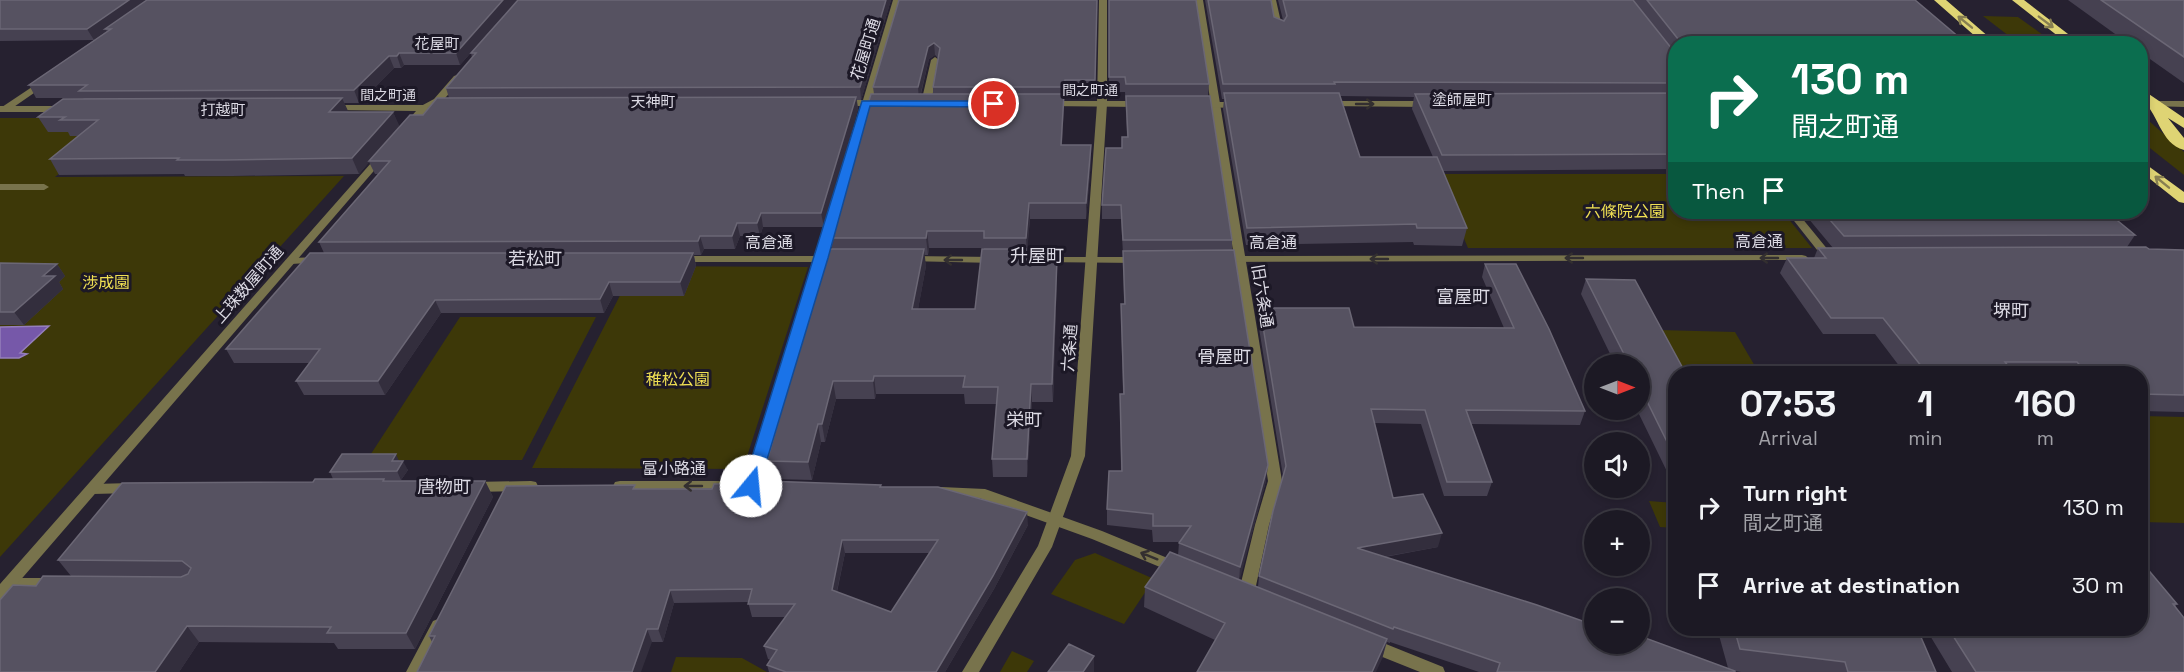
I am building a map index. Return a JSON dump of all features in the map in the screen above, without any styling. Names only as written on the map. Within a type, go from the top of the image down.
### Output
[{"type":"highway","points":[[1939,0],[1982,36]]},
{"type":"highway","points":[[2017,0],[2065,36]]},
{"type":"highway","points":[[2148,98],[2184,124]]},
{"type":"highway","points":[[2156,104],[2164,124],[2184,146]]},
{"type":"highway","points":[[2148,170],[2184,199]]},
{"type":"street","name":"花屋町通","points":[[757,486],[897,0]]},
{"type":"street","name":"六条通","points":[[970,672],[1045,547],[1078,456],[1102,104],[1103,0]]},
{"type":"street","name":"旧六条通","points":[[1199,0],[1275,481],[1246,595]]},
{"type":"street","points":[[1272,0],[1279,31]]},
{"type":"street","points":[[926,104],[935,60]]},
{"type":"street","name":"上珠数屋町通","points":[[5,589],[424,108],[437,101],[466,68]]},
{"type":"street","points":[[2,110],[54,75]]},
{"type":"street","points":[[832,104],[890,103]]},
{"type":"street","points":[[914,103],[937,104]]},
{"type":"street","name":"間之町通","points":[[1039,104],[1150,104]]},
{"type":"street","points":[[1183,104],[1251,105]]},
{"type":"street","points":[[1322,104],[1440,104]]},
{"type":"street","points":[[2156,104],[2184,104]]},
{"type":"street","name":"間之町通","points":[[327,108],[424,108],[448,105]]},
{"type":"street","points":[[2,110],[77,109]]},
{"type":"street","points":[[0,187],[44,187]]},
{"type":"street","name":"高倉通","points":[[1205,259],[1835,258],[1799,219]]},
{"type":"street","name":"高倉通","points":[[667,259],[856,259]]},
{"type":"street","points":[[902,259],[1006,260]]},
{"type":"street","points":[[291,261],[334,260]]},
{"type":"street","points":[[1029,260],[1147,260]]},
{"type":"street","points":[[461,487],[506,491],[543,486]]},
{"type":"street","name":"富小路通","points":[[601,486],[757,486]]},
{"type":"street","points":[[93,489],[149,488]]},
{"type":"street","points":[[923,491],[980,493],[1192,574]]},
{"type":"street","points":[[5,589],[66,584]]},
{"type":"street","points":[[414,672],[445,610]]},
{"type":"street","points":[[1352,638],[1437,672]]},
{"type":"green space","points":[[1983,16],[2018,17],[2044,36],[2009,36]]},
{"type":"green space","name":"渉成園","points":[[0,118],[128,118],[55,177],[344,176],[0,557]]},
{"type":"green space","points":[[2148,120],[2184,152],[2184,175],[2148,147]]},
{"type":"green space","name":"六條院公園","points":[[1437,174],[1668,174],[1668,219],[1789,219],[1812,248],[1468,248]]},
{"type":"green space","name":"稚松公園","points":[[635,266],[808,267],[743,469],[532,468]]},
{"type":"green space","points":[[460,317],[596,317],[522,460],[367,460]]},
{"type":"green space","points":[[1659,330],[1735,332],[1755,366],[1677,366]]},
{"type":"green space","points":[[2148,416],[2184,417],[2184,523],[2148,522]]},
{"type":"green space","points":[[1649,501],[1668,502],[1668,528],[1660,527]]},
{"type":"green space","points":[[1095,553],[1154,579],[1124,624],[1051,594],[1075,560]]},
{"type":"green space","points":[[1012,651],[1034,661],[1027,672],[1000,672]]},
{"type":"green space","points":[[676,657],[742,658],[767,672],[671,672]]},
{"type":"shaded area","points":[[49,326],[20,353],[27,354],[19,358],[0,358],[0,327]]},
{"type":"building","points":[[0,0],[129,0],[87,29],[0,29]]},
{"type":"building","points":[[147,0],[503,0],[456,53],[399,53],[397,56],[389,56],[354,90],[79,91],[87,85],[29,85],[111,29],[105,29]]},
{"type":"building","points":[[518,0],[886,0],[860,87],[446,88],[476,53],[471,53]]},
{"type":"building","points":[[899,0],[1097,0],[1095,80],[1065,80],[1064,87],[933,87],[940,48],[934,43],[928,47],[918,87],[873,87]]},
{"type":"building","points":[[1109,0],[1196,0],[1209,84],[1126,84],[1125,77],[1109,77]]},
{"type":"building","points":[[1208,0],[1271,0],[1274,17],[1284,21],[1287,16],[1283,0],[1633,0],[1668,44],[1668,83],[1223,84]]},
{"type":"building","points":[[1647,0],[1915,0],[1958,36],[1676,36]]},
{"type":"building","points":[[2101,0],[2184,0],[2184,57]]},
{"type":"building","points":[[1224,93],[1339,93],[1360,157],[1437,157],[1467,228],[1417,228],[1416,224],[1247,228]]},
{"type":"building","points":[[1668,93],[1668,154],[1442,155],[1415,94]]},
{"type":"building","points":[[871,94],[1064,94],[1061,145],[1091,145],[1086,203],[1029,203],[1026,238],[984,238],[984,231],[927,231],[926,238],[830,238]]},
{"type":"building","points":[[1126,96],[1210,96],[1232,240],[1123,240],[1121,205],[1102,205],[1106,148],[1122,148],[1122,137],[1128,137]]},
{"type":"building","points":[[856,97],[821,213],[761,213],[757,223],[737,223],[732,236],[700,236],[698,241],[319,242],[390,161],[369,161],[410,115],[423,115],[437,98]]},
{"type":"building","points":[[342,98],[329,112],[393,112],[352,158],[50,159],[98,120],[60,120],[65,117],[38,117],[63,99]]},
{"type":"building","points":[[1829,219],[2116,219],[2135,235],[1844,236]]},
{"type":"building","points":[[2146,247],[2184,250],[2184,395],[2148,394],[2148,366],[2081,366],[2077,362],[2005,362],[2008,366],[1921,366],[1883,318],[1831,318],[1787,258],[1826,258],[1818,248]]},
{"type":"building","points":[[827,249],[924,249],[912,309],[975,309],[982,249],[1026,249],[1025,259],[1057,259],[1052,384],[1031,384],[1027,459],[992,459],[998,387],[963,387],[965,376],[874,376],[873,381],[833,381],[822,424],[818,424],[808,462],[767,461]]},
{"type":"building","points":[[1234,250],[1268,465],[1240,567],[1179,543],[1191,526],[1153,526],[1153,514],[1107,509],[1109,471],[1122,471],[1120,394],[1124,394],[1121,304],[1125,304],[1123,251]]},
{"type":"building","points":[[310,253],[693,253],[680,282],[609,282],[600,299],[435,300],[378,381],[296,381],[320,349],[226,349]]},
{"type":"building","points":[[0,263],[57,264],[43,276],[55,276],[14,312],[0,312]]},
{"type":"building","points":[[1485,264],[1516,264],[1549,329],[1584,411],[1466,410],[1492,482],[1447,482],[1425,410],[1371,409],[1393,498],[1423,494],[1442,533],[1357,548],[1584,621],[1584,654],[1650,654],[1650,640],[1735,672],[1497,672],[1500,663],[1394,627],[1393,629],[1259,576],[1273,511],[1286,466],[1260,308],[1349,308],[1354,327],[1514,328]]},
{"type":"building","points":[[1586,279],[1635,280],[1682,366],[1668,366],[1668,444],[1650,407],[1650,354],[1624,354]]},
{"type":"building","points":[[342,454],[396,454],[392,461],[403,461],[397,471],[330,472]]},
{"type":"building","points":[[315,479],[485,481],[406,633],[327,633],[331,627],[187,626],[155,672],[0,672],[0,600],[13,585],[36,586],[43,576],[181,577],[188,574],[191,568],[182,561],[58,560],[122,483],[313,482]]},
{"type":"building","points":[[764,481],[881,485],[880,487],[938,487],[1027,512],[993,576],[936,672],[786,672],[767,665],[777,650],[764,646],[795,604],[748,604],[752,589],[670,590],[658,629],[647,629],[632,672],[417,672],[435,636],[429,636],[506,486],[635,485],[633,489],[712,489],[714,484],[764,484]],"holes":[[[842,540],[938,540],[891,612],[832,590]]]},
{"type":"building","points":[[1170,552],[1387,639],[1372,672],[1197,672],[1225,623],[1145,587]]},
{"type":"building","points":[[2148,570],[2177,604],[2173,604],[2184,618],[2184,672],[1976,672],[1953,636],[2148,636]]},
{"type":"building","points":[[1736,636],[1920,636],[1936,672],[1848,672],[1845,662],[1740,649]]},
{"type":"building","points":[[1069,644],[1094,656],[1083,672],[1048,672]]},
{"type":"district","name":"花屋町","points":[[437,44]]},
{"type":"district","name":"塗師屋町","points":[[1462,100]]},
{"type":"district","name":"天神町","points":[[653,102]]},
{"type":"district","name":"打越町","points":[[223,110]]},
{"type":"district","name":"升屋町","points":[[1037,256]]},
{"type":"district","name":"若松町","points":[[535,259]]},
{"type":"district","name":"富屋町","points":[[1463,297]]},
{"type":"district","name":"堺町","points":[[2011,311]]},
{"type":"district","name":"骨屋町","points":[[1224,357]]},
{"type":"district","name":"栄町","points":[[1024,420]]},
{"type":"district","name":"唐物町","points":[[444,487]]},
{"type":"route","points":[[751,486],[822,258],[866,103],[994,104]]}]
